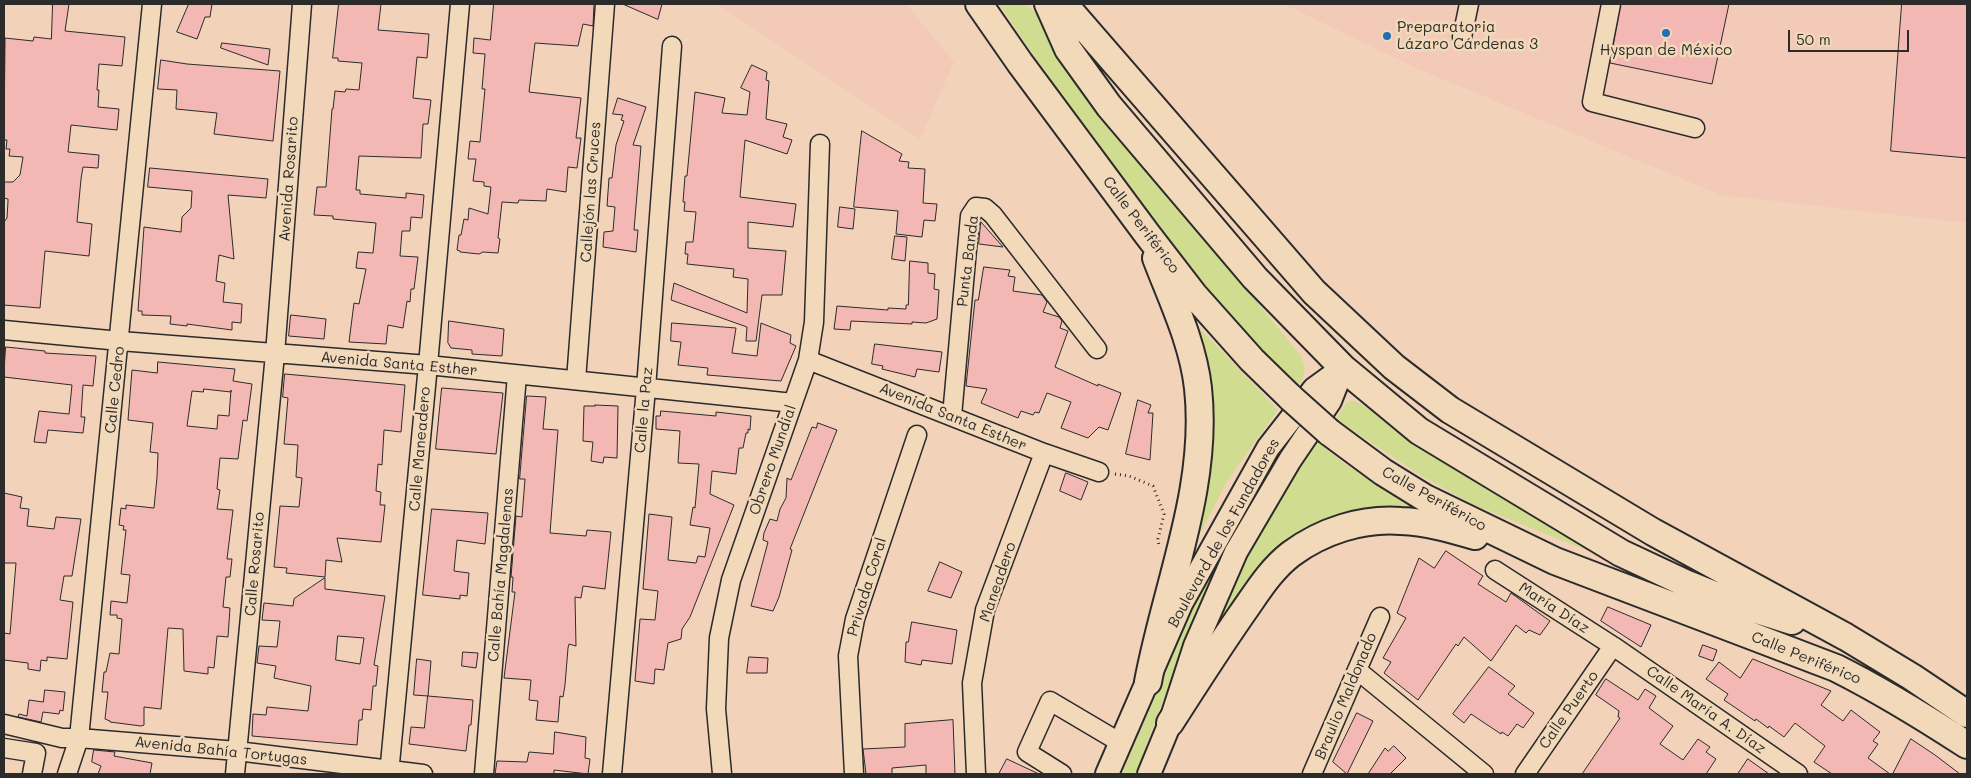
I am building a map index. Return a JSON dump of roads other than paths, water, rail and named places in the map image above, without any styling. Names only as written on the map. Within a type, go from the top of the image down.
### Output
[{"type":"highway","name":"Calle Periférico","points":[[979,4],[1020,63],[1147,234],[1219,325],[1291,398],[1329,432],[1383,472],[1425,498],[1555,561],[1836,668],[1914,710],[1967,746]]},
{"type":"highway","points":[[1048,4],[1068,49],[1109,106],[1255,278],[1343,368],[1419,431],[1621,553],[1685,584],[1732,602],[1846,637]]},
{"type":"highway","name":"Calle Periférico","points":[[1064,4],[1314,292],[1394,367],[1450,410],[1652,532],[1846,637],[1912,677],[1967,714]]},
{"type":"highway","points":[[1147,234],[1192,355],[1198,388],[1199,440],[1197,466],[1188,517],[1148,682]]},
{"type":"highway","points":[[1170,723],[1215,652],[1268,576],[1291,554],[1344,526],[1373,521],[1400,520],[1432,524],[1555,561]]},
{"type":"main road","name":"Boulevard de los Fundadores","points":[[1107,774],[1182,604],[1268,448],[1314,388],[1343,368]]},
{"type":"main road","name":"Boulevard de los Fundadores","points":[[1149,774],[1170,723],[1195,646],[1236,552],[1290,460],[1330,401],[1343,368]]},
{"type":"street","name":"Calle Cedro","points":[[68,774],[79,738],[120,341],[152,4]]},
{"type":"street","name":"Avenida Rosarito","points":[[275,354],[302,4]]},
{"type":"street","name":"Calle Maneadero","points":[[389,772],[460,4]]},
{"type":"street","name":"Callejón las Cruces","points":[[576,380],[605,4]]},
{"type":"street","points":[[1462,37],[1469,4]]},
{"type":"street","points":[[1611,4],[1592,102],[1695,128]]},
{"type":"street","name":"Calle la Paz","points":[[612,774],[646,388],[672,46]]},
{"type":"street","name":"Obrero Mundial","points":[[722,774],[716,709],[719,638],[732,580],[808,360],[814,322],[820,144]]},
{"type":"street","name":"Punta Banda","points":[[952,416],[970,216],[976,206],[985,208],[992,215],[1097,349]]},
{"type":"street","name":"Avenida Santa Esther","points":[[4,330],[275,354],[428,365],[793,403]]},
{"type":"street","name":"Calle Rosarito","points":[[235,774],[275,354]]},
{"type":"street","name":"Avenida Santa Esther","points":[[808,360],[1044,453],[1099,472]]},
{"type":"street","name":"Calle Bahía Magdalenas","points":[[484,774],[518,375]]},
{"type":"street","name":"Privada Coral","points":[[854,774],[848,656],[855,619],[917,435]]},
{"type":"street","name":"Maneadero","points":[[976,774],[972,683],[986,610],[1044,453]]},
{"type":"street","name":"María Díaz","points":[[1494,570],[1613,646]]},
{"type":"street","name":"Braulio Maldonado","points":[[1312,774],[1380,617]]},
{"type":"street","name":"Calle Puerto","points":[[1525,774],[1613,646]]},
{"type":"street","name":"Calle María A. Díaz","points":[[1613,646],[1798,774]]},
{"type":"street","points":[[1357,670],[1484,774]]},
{"type":"street","points":[[1062,774],[1027,752],[1050,702],[1121,743]]},
{"type":"street","name":"Avenida Bahía Tortugas","points":[[4,724],[62,738],[237,751],[389,772],[423,774]]},
{"type":"street","points":[[4,748],[36,753],[32,774]]},
{"type":"place","name":"Hyspan de México","points":[[1666,33]]},
{"type":"place","name":"Preparatoria Lázaro Cárdenas 3","points":[[1387,36]]}]
